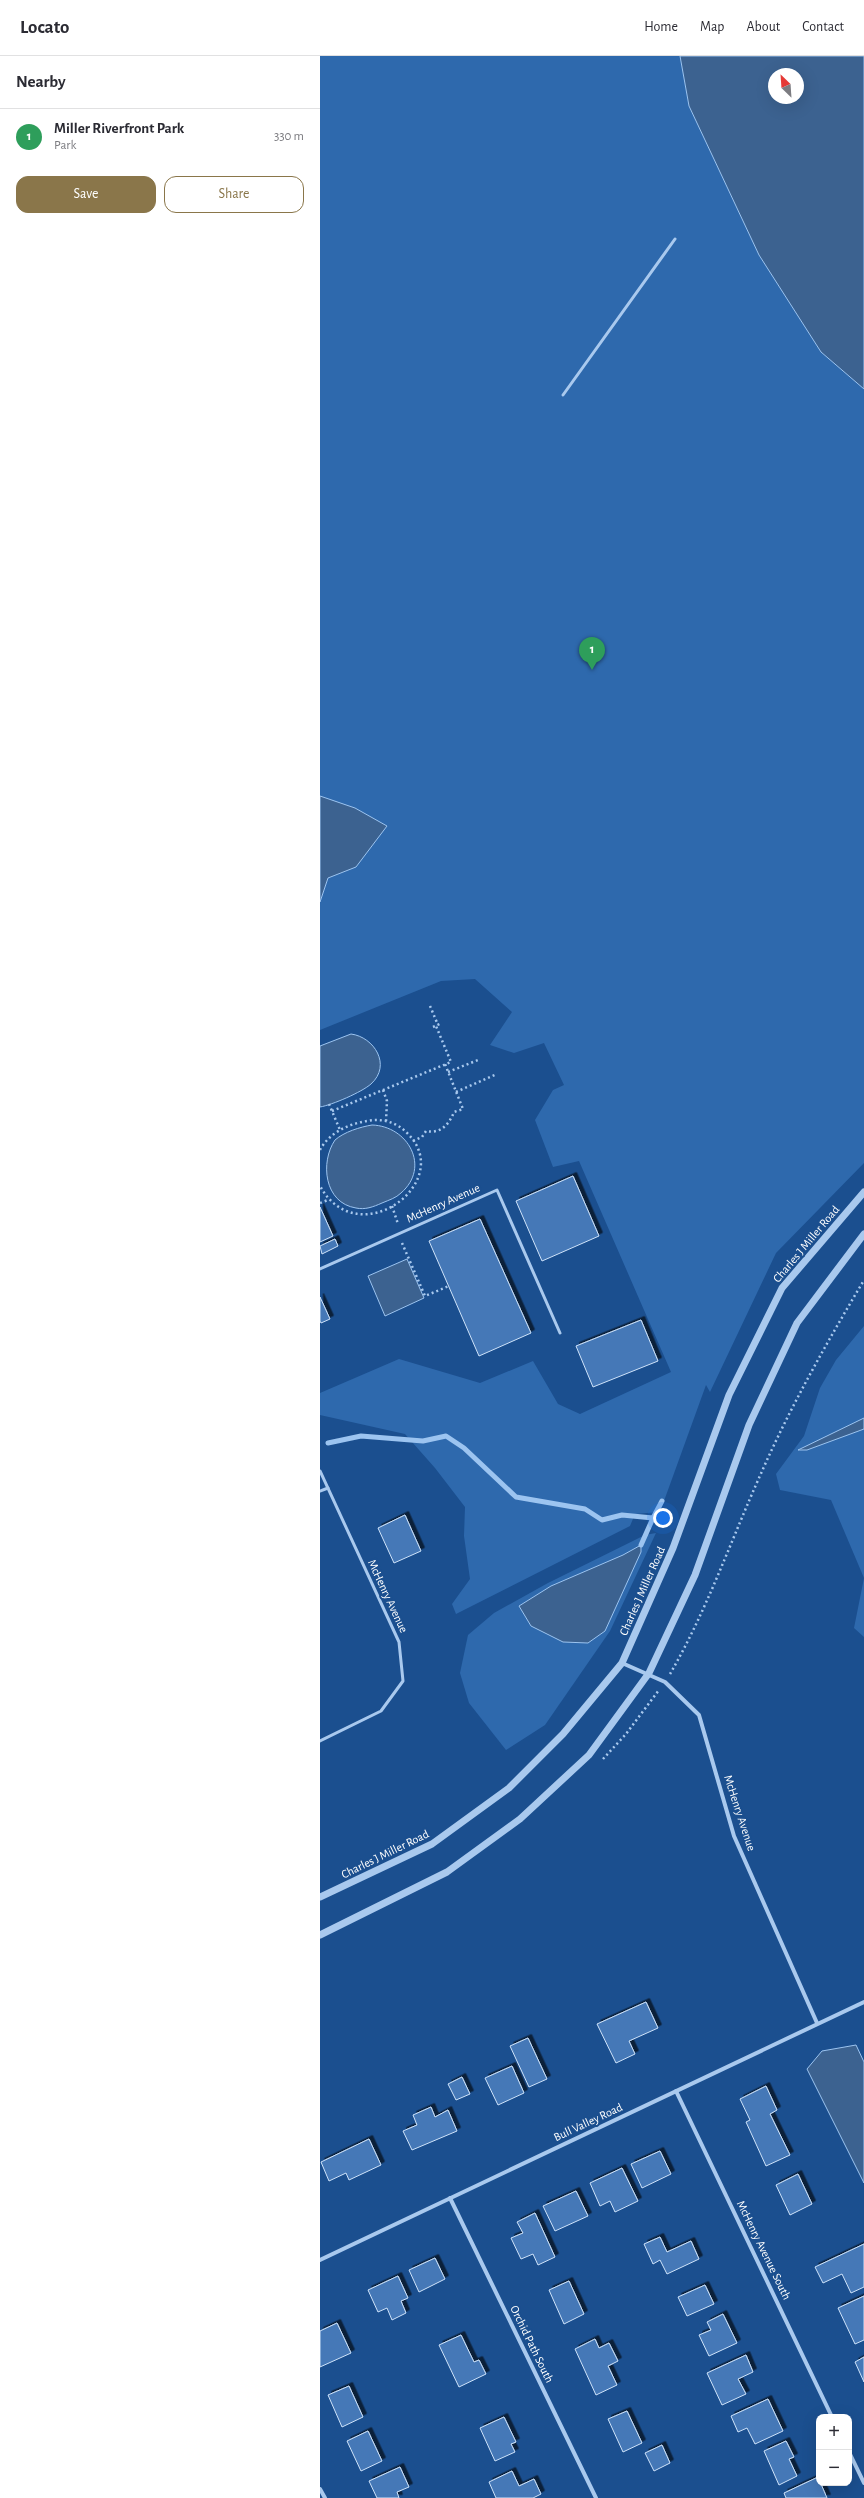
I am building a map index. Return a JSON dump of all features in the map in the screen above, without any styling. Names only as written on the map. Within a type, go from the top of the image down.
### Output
[{"type":"street","name":"Charles J Miller Road","points":[[320,1897],[432,1844],[510,1788],[563,1734],[622,1663],[673,1548],[729,1395],[782,1288],[864,1192]]},
{"type":"street","points":[[320,1935],[447,1872],[520,1819],[589,1755],[649,1673],[695,1575],[750,1425],[797,1323],[864,1234]]},
{"type":"street","name":"McHenry Avenue","points":[[622,1663],[649,1673],[665,1682],[700,1715],[734,1836],[817,2023]]},
{"type":"street","name":"Bull Valley Road","points":[[320,2260],[864,2002]]},
{"type":"street","name":"McHenry Avenue South","points":[[676,2091],[831,2414]]},
{"type":"street","name":"Orchid Path South","points":[[450,2198],[596,2498]]},
{"type":"street","points":[[852,2458],[864,2483]]},
{"type":"street","points":[[320,2489],[324,2498]]},
{"type":"lane","points":[[563,395],[674,238]]},
{"type":"lane","name":"McHenry Avenue","points":[[320,1268],[497,1190],[560,1333]]},
{"type":"lane","name":"McHenry Avenue","points":[[320,1471],[399,1642],[403,1681],[381,1711],[320,1741]]},
{"type":"lane","points":[[320,1491],[328,1488]]},
{"type":"path","points":[[332,1111],[451,1062],[436,1026],[430,1006]]},
{"type":"path","points":[[436,1026],[442,1023]]},
{"type":"path","points":[[448,1072],[478,1060]]},
{"type":"path","points":[[413,1141],[422,1137],[426,1130],[441,1130],[450,1122],[454,1112],[463,1109],[445,1064]]},
{"type":"path","points":[[456,1092],[497,1074]]},
{"type":"path","points":[[383,1090],[388,1110],[386,1121]]},
{"type":"path","points":[[329,1104],[340,1130]]},
{"type":"path","points":[[320,1150],[328,1138],[340,1130],[363,1121],[386,1121],[403,1129],[413,1141],[420,1155],[419,1174],[411,1192],[392,1206],[369,1215],[351,1214],[336,1208],[328,1200],[320,1187]]},
{"type":"path","points":[[320,1203],[328,1200]]},
{"type":"path","points":[[392,1206],[400,1233]]},
{"type":"path","points":[[401,1241],[425,1296],[449,1286]]},
{"type":"shaded area","points":[[320,56],[680,56],[689,106],[759,255],[821,352],[864,389],[864,1163],[776,1253],[710,1392],[706,1385],[660,1512],[635,1514],[630,1526],[456,1614],[452,1604],[470,1579],[464,1536],[465,1507],[435,1468],[405,1434],[320,1415],[320,1393],[399,1359],[480,1383],[533,1361],[558,1404],[580,1414],[671,1372],[579,1161],[553,1167],[535,1120],[553,1090],[564,1085],[544,1043],[514,1053],[490,1045],[512,1012],[475,979],[441,981],[320,1030]]},
{"type":"shaded area","points":[[680,56],[864,56],[864,389],[821,352],[759,255],[689,106]]},
{"type":"shaded area","points":[[320,796],[355,808],[387,826],[356,867],[328,878],[320,902]]},
{"type":"shaded area","points":[[351,1034],[367,1040],[378,1053],[380,1069],[377,1077],[371,1084],[361,1091],[339,1101],[320,1107],[320,1046]]},
{"type":"shaded area","points":[[372,1125],[385,1127],[396,1132],[405,1140],[411,1150],[414,1160],[414,1172],[410,1183],[397,1196],[372,1207],[363,1209],[356,1208],[345,1205],[331,1190],[328,1180],[327,1159],[335,1140],[352,1130]]},
{"type":"shaded area","points":[[407,1259],[424,1298],[385,1316],[368,1276]]},
{"type":"shaded area","points":[[864,1326],[864,1578],[831,1500],[780,1490],[776,1474],[804,1436],[820,1388],[836,1360]]},
{"type":"shaded area","points":[[864,1418],[864,1429],[807,1450],[798,1450]]},
{"type":"shaded area","points":[[656,1533],[610,1631],[545,1725],[506,1750],[469,1703],[460,1673],[468,1635],[494,1613],[548,1583],[645,1535]]},
{"type":"shaded area","points":[[641,1545],[641,1552],[605,1631],[588,1643],[563,1642],[531,1626],[519,1606],[551,1586],[623,1555]]},
{"type":"shaded area","points":[[864,1578],[864,1637],[854,1628]]},
{"type":"shaded area","points":[[856,2045],[864,2062],[864,2183],[807,2069],[822,2051]]},
{"type":"building","points":[[573,1176],[599,1236],[542,1261],[516,1201]]},
{"type":"building","points":[[320,1207],[333,1236],[320,1242]]},
{"type":"building","points":[[480,1219],[531,1333],[479,1356],[429,1241]]},
{"type":"building","points":[[335,1239],[338,1246],[322,1254],[320,1246]]},
{"type":"building","points":[[320,1297],[330,1319],[321,1323],[320,1321]]},
{"type":"building","points":[[641,1320],[658,1361],[593,1387],[576,1346]]},
{"type":"building","points":[[405,1515],[421,1551],[394,1563],[378,1528]]},
{"type":"building","points":[[646,2002],[658,2028],[629,2041],[635,2054],[616,2063],[597,2024]]},
{"type":"building","points":[[528,2038],[547,2079],[529,2087],[510,2046]]},
{"type":"building","points":[[512,2066],[524,2093],[498,2105],[485,2078]]},
{"type":"building","points":[[462,2077],[470,2094],[456,2100],[448,2084]]},
{"type":"building","points":[[766,2086],[777,2110],[770,2114],[790,2155],[766,2166],[746,2122],[750,2120],[740,2099]]},
{"type":"building","points":[[431,2107],[435,2117],[448,2110],[457,2131],[412,2150],[403,2131],[417,2125],[413,2115]]},
{"type":"building","points":[[369,2139],[381,2165],[349,2180],[346,2173],[329,2181],[321,2162]]},
{"type":"building","points":[[660,2151],[671,2174],[642,2188],[631,2164]]},
{"type":"building","points":[[622,2168],[638,2201],[615,2212],[610,2201],[600,2206],[590,2183]]},
{"type":"building","points":[[798,2174],[812,2204],[790,2215],[776,2185]]},
{"type":"building","points":[[576,2191],[588,2216],[555,2231],[543,2206]]},
{"type":"building","points":[[535,2213],[555,2257],[538,2265],[533,2254],[521,2259],[511,2238],[523,2233],[517,2222]]},
{"type":"building","points":[[660,2237],[667,2252],[691,2241],[699,2259],[667,2274],[660,2260],[653,2264],[644,2244]]},
{"type":"building","points":[[864,2244],[864,2287],[851,2293],[842,2274],[823,2283],[815,2267]]},
{"type":"building","points":[[435,2258],[445,2279],[419,2292],[409,2270]]},
{"type":"building","points":[[398,2276],[408,2298],[401,2301],[406,2313],[392,2320],[387,2308],[378,2312],[368,2290]]},
{"type":"building","points":[[569,2281],[584,2314],[564,2324],[549,2290]]},
{"type":"building","points":[[705,2285],[714,2304],[687,2316],[678,2297]]},
{"type":"building","points":[[864,2296],[864,2340],[855,2344],[838,2308]]},
{"type":"building","points":[[723,2314],[737,2343],[709,2356],[699,2335],[711,2330],[707,2322]]},
{"type":"building","points":[[337,2323],[351,2353],[320,2367],[320,2331]]},
{"type":"building","points":[[461,2335],[474,2362],[479,2360],[486,2374],[459,2387],[439,2345]]},
{"type":"building","points":[[595,2339],[599,2348],[609,2343],[618,2361],[608,2366],[617,2385],[596,2395],[575,2349]]},
{"type":"building","points":[[746,2355],[753,2372],[738,2379],[746,2394],[722,2405],[707,2373]]},
{"type":"building","points":[[864,2357],[864,2382],[855,2362]]},
{"type":"building","points":[[349,2386],[363,2417],[342,2427],[328,2395]]},
{"type":"building","points":[[768,2399],[783,2431],[755,2444],[747,2428],[738,2432],[731,2416]]},
{"type":"building","points":[[627,2411],[642,2443],[623,2452],[608,2419]]},
{"type":"building","points":[[504,2417],[516,2442],[511,2444],[515,2452],[495,2461],[480,2428]]},
{"type":"building","points":[[368,2431],[382,2461],[361,2471],[347,2441]]},
{"type":"building","points":[[786,2441],[794,2457],[789,2459],[797,2476],[779,2485],[764,2451]]},
{"type":"building","points":[[662,2445],[670,2463],[654,2471],[645,2453]]},
{"type":"building","points":[[400,2467],[409,2487],[397,2492],[399,2498],[377,2498],[369,2481]]},
{"type":"building","points":[[512,2471],[519,2486],[534,2479],[541,2494],[533,2498],[496,2498],[489,2482]]},
{"type":"building","points":[[816,2478],[816,2486],[822,2486],[827,2498],[786,2498],[784,2493]]},
{"type":"waterway","points":[[328,1443],[361,1436],[423,1441],[446,1436],[464,1448],[516,1497],[585,1509],[602,1520],[622,1515],[653,1518],[662,1501]]},
{"type":"waterway","points":[[641,1545],[653,1518]]},
{"type":"place","name":"Miller Riverfront Park","points":[[592,670]]}]
